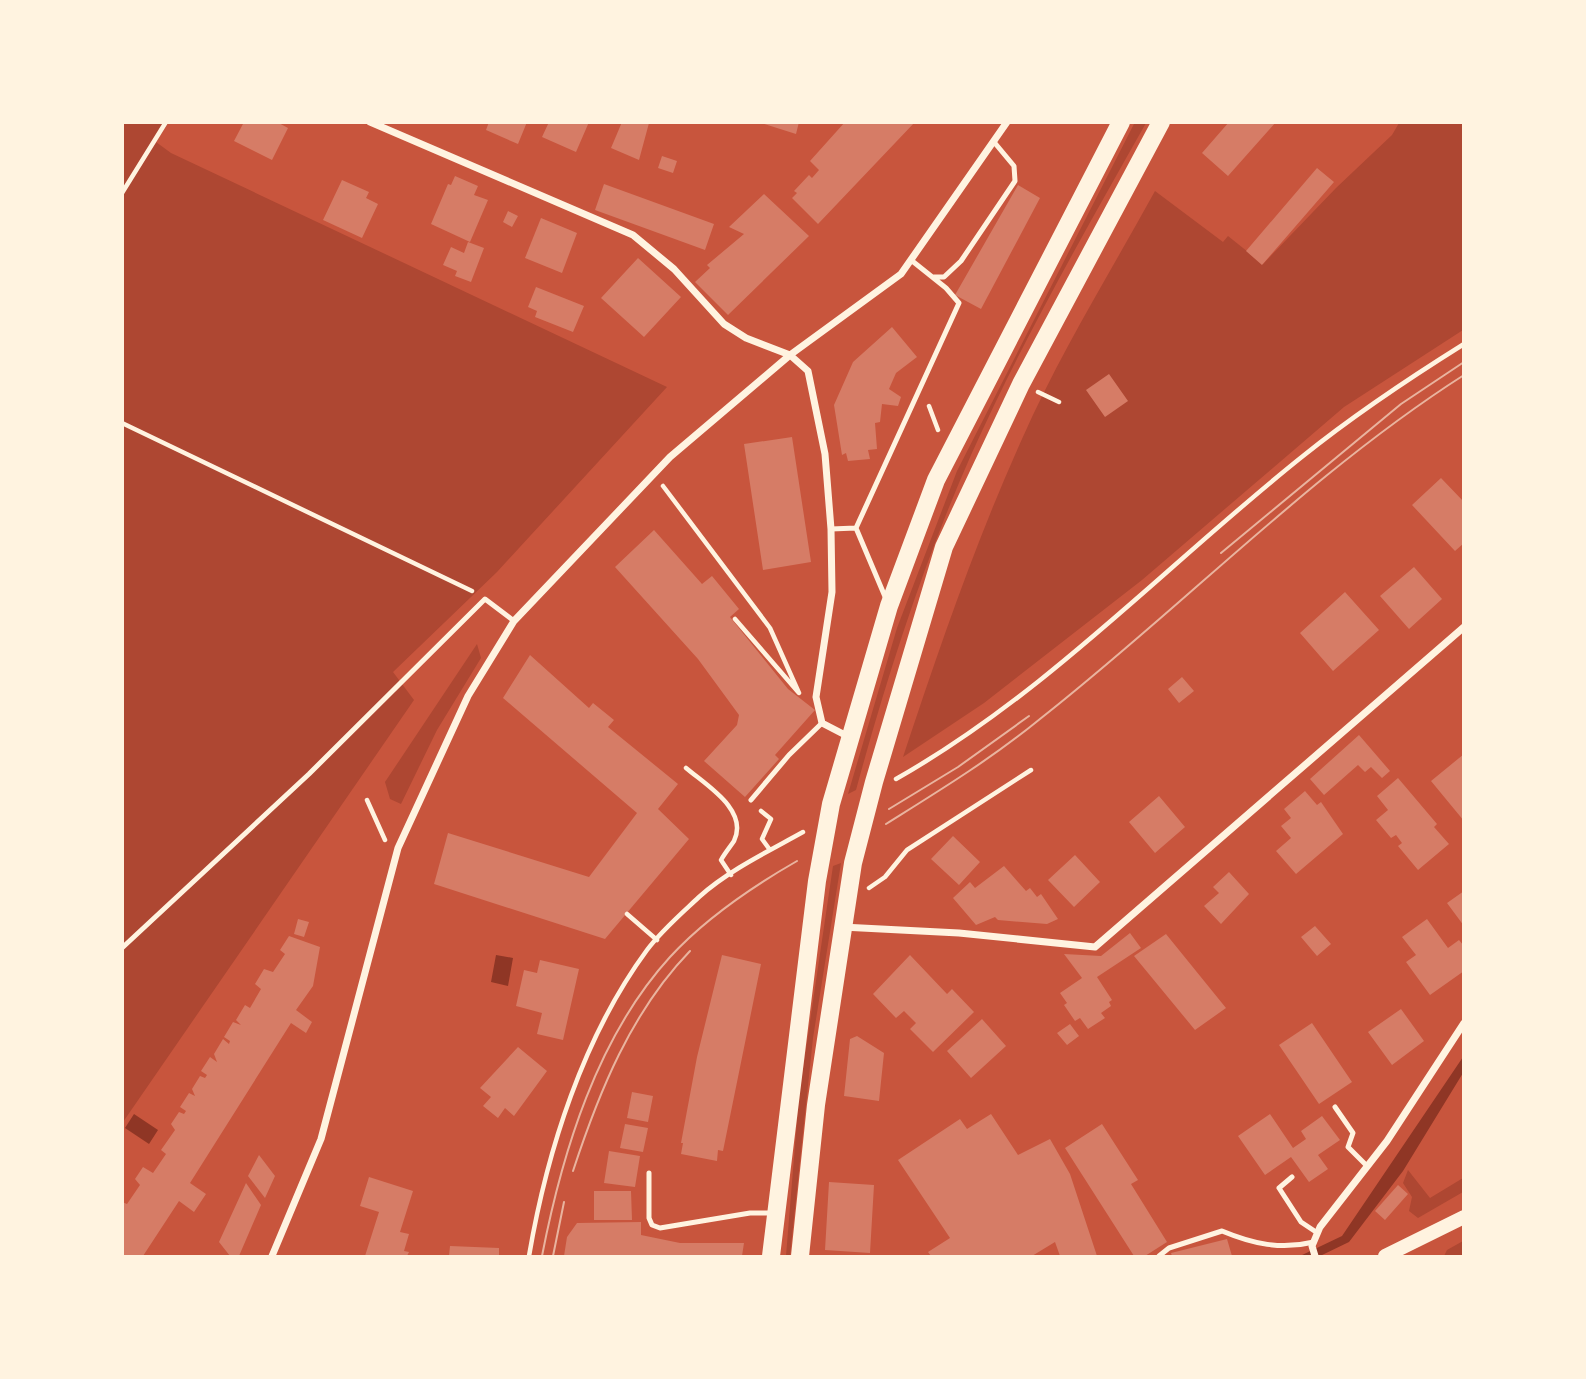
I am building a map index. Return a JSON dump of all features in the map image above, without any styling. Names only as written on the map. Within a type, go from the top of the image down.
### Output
[{"type":"main road","points":[[771,1256],[817,881],[831,804],[889,606],[936,480],[1121,122]]},
{"type":"main road","points":[[800,1256],[816,1105],[853,863],[874,782],[944,547],[1021,384],[1161,122]]},
{"type":"main road","points":[[1385,1256],[1464,1217]]},
{"type":"street","points":[[370,122],[633,235],[674,270],[724,324],[746,338],[790,355],[808,371],[825,454],[831,529],[832,592],[816,697],[822,723],[849,737]]},
{"type":"street","points":[[272,1256],[321,1139],[398,848],[468,696],[514,621],[654,473],[790,355],[901,274],[1007,122]]},
{"type":"street","points":[[842,927],[959,933],[1095,947],[1464,627]]},
{"type":"street","points":[[1315,1256],[1313,1244],[1316,1232],[1387,1141],[1464,1023]]},
{"type":"lane","points":[[934,277],[944,277],[961,261],[1015,181],[1014,166],[994,142]]},
{"type":"lane","points":[[889,606],[856,528],[959,303],[934,277],[911,260]]},
{"type":"lane","points":[[831,529],[856,528]]},
{"type":"lane","points":[[122,948],[309,774],[485,599],[514,621]]},
{"type":"lane","points":[[751,800],[789,755],[822,723]]},
{"type":"lane","points":[[1335,1107],[1353,1133],[1349,1147],[1367,1166]]},
{"type":"lane","points":[[649,1173],[649,1218],[652,1225],[660,1228],[750,1213],[776,1213]]},
{"type":"lane","points":[[1292,1177],[1279,1188],[1301,1222],[1316,1232]]},
{"type":"lane","points":[[1159,1256],[1169,1248],[1222,1231],[1244,1241],[1289,1248],[1313,1244]]},
{"type":"path","points":[[122,193],[166,122]]},
{"type":"path","points":[[896,779],[950,749],[1054,671],[1301,458],[1391,389],[1464,344]]},
{"type":"path","points":[[933,419],[937,430]]},
{"type":"path","points":[[122,424],[485,599]]},
{"type":"path","points":[[654,473],[770,628],[799,693],[735,619]]},
{"type":"path","points":[[686,768],[729,805],[735,815],[737,828],[734,841],[721,860],[731,876]]},
{"type":"path","points":[[846,905],[885,877],[907,850],[1031,770]]},
{"type":"path","points":[[367,800],[386,841]]},
{"type":"path","points":[[756,806],[771,819],[762,839],[770,850]]},
{"type":"path","points":[[529,1256],[537,1210],[575,1084],[607,1017],[648,949],[701,895],[803,832]]},
{"type":"path","points":[[626,914],[657,940]]},
{"type":"shaded area","points":[[169,122],[156,142],[171,153],[667,387],[497,572],[393,672],[414,700],[123,1122],[122,123]]},
{"type":"shaded area","points":[[1135,122],[1146,123],[1033,328],[971,455],[937,537],[907,621],[856,790],[848,794],[897,628],[957,471]]},
{"type":"shaded area","points":[[1399,123],[1463,123],[1463,330],[1344,407],[1142,580],[984,703],[903,757],[973,557],[1022,439],[1069,344],[1155,191],[1223,242],[1228,236],[1263,264],[1336,188],[1392,135]]},
{"type":"shaded area","points":[[477,644],[481,658],[437,730],[401,804],[390,799],[385,782]]},
{"type":"shaded area","points":[[841,863],[813,1038],[790,1256],[786,1256],[799,1096],[833,866]]},
{"type":"shaded area","points":[[496,955],[513,958],[508,986],[491,982]]},
{"type":"shaded area","points":[[1463,1057],[1463,1073],[1403,1171],[1349,1242],[1320,1256],[1300,1256],[1342,1236]]},
{"type":"shaded area","points":[[134,1114],[158,1130],[149,1144],[125,1128]]},
{"type":"shaded area","points":[[1408,1170],[1430,1198],[1463,1178],[1463,1192],[1418,1218],[1409,1211],[1412,1197],[1403,1183]]},
{"type":"shaded area","points":[[1463,1241],[1463,1256],[1444,1256],[1447,1250]]},
{"type":"building","points":[[244,122],[277,122],[288,128],[272,160],[234,141]]},
{"type":"building","points":[[489,122],[527,122],[518,144],[486,130]]},
{"type":"building","points":[[549,122],[589,122],[576,152],[542,137]]},
{"type":"building","points":[[622,122],[649,123],[639,160],[611,148]]},
{"type":"building","points":[[758,122],[799,122],[796,134]]},
{"type":"building","points":[[845,122],[915,122],[818,224],[792,198],[797,193],[794,191],[809,175],[812,178],[819,170],[810,161]]},
{"type":"building","points":[[1229,122],[1276,122],[1228,176],[1202,153]]},
{"type":"building","points":[[662,156],[677,161],[673,173],[658,168]]},
{"type":"building","points":[[1317,168],[1334,182],[1262,265],[1246,251]]},
{"type":"building","points":[[455,176],[478,186],[474,195],[488,200],[470,242],[431,224],[448,184],[451,185]]},
{"type":"building","points":[[342,180],[369,192],[366,198],[378,204],[362,238],[323,220]]},
{"type":"building","points":[[604,184],[714,224],[705,250],[595,210]]},
{"type":"building","points":[[1018,185],[1040,198],[981,309],[955,295]]},
{"type":"building","points":[[764,194],[809,236],[728,315],[695,282],[710,268],[707,265],[744,234],[729,227]]},
{"type":"building","points":[[508,211],[518,216],[512,227],[503,222]]},
{"type":"building","points":[[541,218],[577,233],[562,273],[525,258]]},
{"type":"building","points":[[468,242],[484,248],[471,282],[455,276],[457,271],[443,265],[451,247],[464,253]]},
{"type":"building","points":[[638,258],[681,297],[644,337],[601,298]]},
{"type":"building","points":[[536,287],[584,306],[573,332],[535,317],[537,311],[528,307]]},
{"type":"building","points":[[892,327],[917,357],[896,373],[889,389],[901,397],[898,406],[882,404],[880,422],[875,423],[877,449],[868,450],[870,459],[848,461],[846,453],[842,455],[834,405],[853,362]]},
{"type":"building","points":[[1109,374],[1128,401],[1105,417],[1086,390]]},
{"type":"building","points":[[792,437],[811,562],[763,570],[744,444]]},
{"type":"building","points":[[1441,478],[1464,502],[1464,543],[1455,551],[1412,505]]},
{"type":"building","points":[[654,530],[702,584],[712,576],[739,609],[730,617],[788,689],[815,710],[775,755],[779,759],[745,797],[704,761],[737,725],[739,715],[698,659],[615,567]]},
{"type":"building","points":[[1414,567],[1442,599],[1409,629],[1380,596]]},
{"type":"building","points":[[1345,592],[1379,630],[1333,671],[1300,633]]},
{"type":"building","points":[[530,655],[589,708],[593,703],[614,720],[608,727],[678,784],[658,809],[689,839],[605,939],[434,884],[448,833],[589,877],[637,813],[503,698]]},
{"type":"building","points":[[1182,677],[1194,691],[1179,703],[1168,689]]},
{"type":"building","points":[[1359,735],[1390,771],[1382,778],[1371,767],[1365,772],[1358,765],[1324,795],[1310,779]]},
{"type":"building","points":[[1464,754],[1464,821],[1431,781]]},
{"type":"building","points":[[1398,778],[1437,824],[1434,827],[1449,844],[1418,870],[1398,846],[1402,843],[1396,835],[1391,838],[1376,820],[1388,810],[1377,796]]},
{"type":"building","points":[[1305,791],[1317,805],[1321,802],[1343,834],[1296,874],[1276,851],[1291,838],[1281,826],[1291,818],[1284,809]]},
{"type":"building","points":[[1159,796],[1185,827],[1155,853],[1129,822]]},
{"type":"building","points":[[953,836],[980,862],[959,885],[931,859]]},
{"type":"building","points":[[1075,855],[1100,882],[1074,907],[1048,880]]},
{"type":"building","points":[[1004,866],[1026,891],[1030,888],[1037,897],[1041,894],[1058,919],[1047,924],[998,920],[995,917],[976,925],[953,898],[970,882],[975,888]]},
{"type":"building","points":[[1229,872],[1249,894],[1221,924],[1204,906],[1219,893],[1213,887]]},
{"type":"building","points":[[1464,891],[1464,926],[1447,903]]},
{"type":"building","points":[[298,919],[309,922],[304,937],[294,934]]},
{"type":"building","points":[[1427,919],[1448,948],[1459,940],[1464,946],[1464,971],[1430,995],[1406,962],[1416,955],[1402,937]]},
{"type":"building","points":[[1315,926],[1331,944],[1317,956],[1301,937]]},
{"type":"building","points":[[1130,933],[1141,948],[1097,977],[1112,1000],[1109,1002],[1111,1006],[1101,1013],[1105,1018],[1088,1029],[1080,1018],[1075,1021],[1064,1005],[1067,1003],[1060,993],[1082,978],[1064,954],[1101,956]]},
{"type":"building","points":[[1166,934],[1226,1008],[1195,1030],[1134,956]]},
{"type":"building","points":[[289,936],[320,947],[313,986],[296,1010],[312,1022],[306,1033],[291,1023],[190,1183],[206,1194],[194,1212],[179,1201],[143,1256],[122,1256],[122,1202],[127,1204],[140,1185],[135,1179],[143,1167],[153,1173],[166,1154],[161,1150],[175,1130],[171,1124],[179,1112],[184,1114],[186,1111],[180,1107],[189,1093],[195,1096],[192,1089],[200,1076],[205,1078],[207,1075],[201,1071],[210,1057],[217,1062],[214,1054],[223,1039],[229,1044],[230,1041],[224,1037],[233,1022],[241,1025],[236,1020],[245,1005],[250,1008],[261,989],[255,984],[264,969],[273,972],[285,954],[280,950]]},
{"type":"building","points":[[722,955],[761,964],[723,1151],[718,1150],[717,1161],[681,1154],[681,1143],[697,1057]]},
{"type":"building","points":[[910,955],[947,994],[952,989],[974,1012],[933,1052],[910,1029],[916,1023],[904,1011],[896,1018],[873,994]]},
{"type":"building","points":[[540,960],[579,969],[563,1040],[537,1034],[542,1013],[516,1006],[524,970],[537,973]]},
{"type":"building","points":[[1401,1009],[1424,1041],[1392,1065],[1368,1032]]},
{"type":"building","points":[[982,1019],[1006,1046],[971,1078],[947,1051]]},
{"type":"building","points":[[1312,1023],[1352,1082],[1319,1104],[1279,1045]]},
{"type":"building","points":[[1070,1024],[1079,1036],[1067,1045],[1057,1033]]},
{"type":"building","points":[[857,1036],[884,1053],[879,1101],[844,1096],[850,1039]]},
{"type":"building","points":[[518,1047],[547,1071],[514,1116],[505,1108],[498,1118],[483,1106],[491,1097],[480,1088]]},
{"type":"building","points":[[632,1092],[653,1096],[648,1122],[627,1118]]},
{"type":"building","points":[[991,1114],[1018,1155],[1050,1139],[1070,1174],[1097,1256],[1060,1256],[1055,1242],[1032,1256],[931,1256],[928,1252],[950,1238],[898,1160],[960,1119],[967,1129]]},
{"type":"building","points":[[1270,1114],[1293,1148],[1306,1139],[1301,1131],[1322,1116],[1340,1140],[1318,1155],[1328,1169],[1309,1182],[1291,1157],[1265,1175],[1238,1136]]},
{"type":"building","points":[[625,1124],[648,1128],[643,1152],[620,1148]]},
{"type":"building","points":[[1102,1124],[1138,1180],[1131,1184],[1167,1242],[1145,1256],[1134,1256],[1065,1148]]},
{"type":"building","points":[[609,1151],[640,1156],[635,1187],[604,1183]]},
{"type":"building","points":[[259,1155],[275,1176],[265,1198],[248,1176]]},
{"type":"building","points":[[369,1177],[413,1191],[400,1232],[409,1234],[404,1251],[409,1252],[407,1256],[365,1256],[379,1212],[360,1206]]},
{"type":"building","points":[[829,1182],[874,1185],[870,1253],[825,1250]]},
{"type":"building","points":[[246,1183],[261,1205],[239,1256],[230,1256],[219,1242]]},
{"type":"building","points":[[1398,1185],[1408,1194],[1385,1220],[1375,1211]]},
{"type":"building","points":[[594,1191],[631,1191],[632,1220],[594,1220]]},
{"type":"building","points":[[641,1222],[641,1235],[680,1243],[744,1243],[742,1256],[564,1256],[567,1237],[577,1223]]},
{"type":"building","points":[[1227,1239],[1232,1256],[1172,1256],[1171,1253]]},
{"type":"building","points":[[450,1246],[499,1248],[499,1256],[449,1256]]},
{"type":"tram line","points":[[1221,553],[1401,404],[1464,362]]},
{"type":"tram line","points":[[886,824],[1017,737],[1089,680],[1352,455],[1464,375]]},
{"type":"tram line","points":[[889,809],[958,767],[1029,716]]},
{"type":"tram line","points":[[542,1256],[572,1137],[586,1098],[622,1023],[644,989],[698,929],[729,904],[797,861]]},
{"type":"tram line","points":[[573,1171],[619,1054],[650,1000],[690,951]]},
{"type":"tram line","points":[[553,1256],[564,1202]]}]
